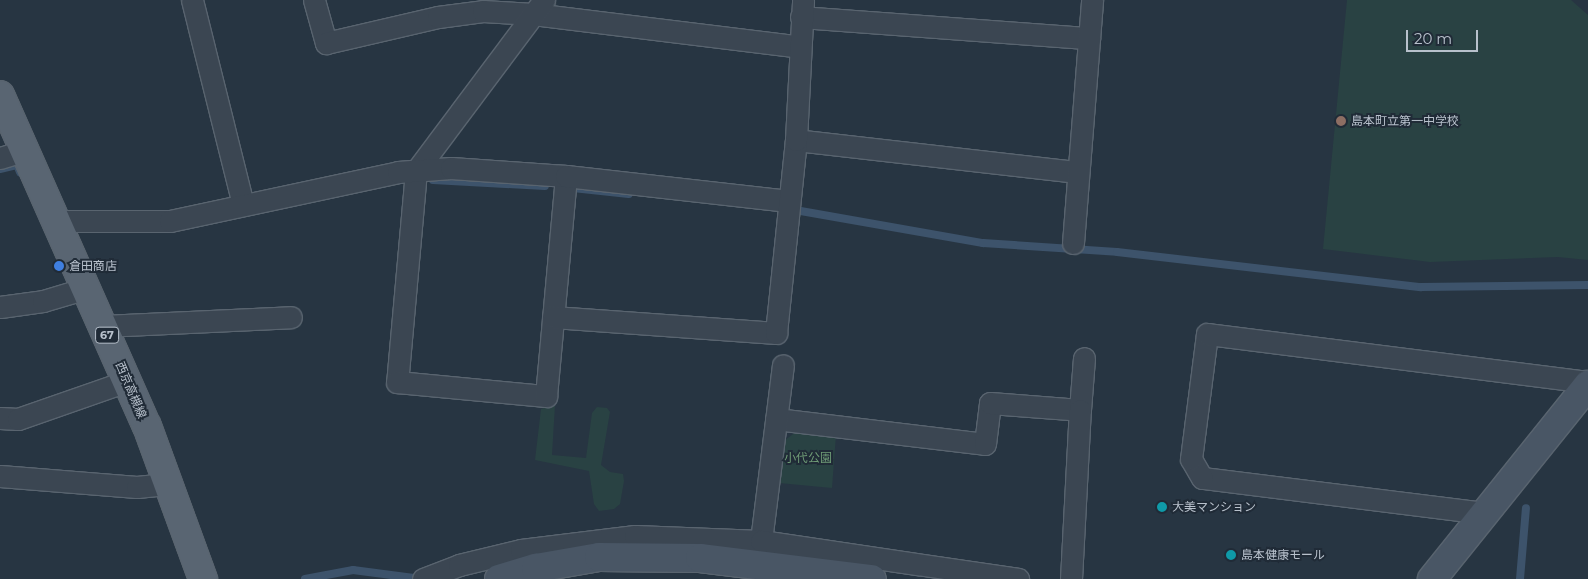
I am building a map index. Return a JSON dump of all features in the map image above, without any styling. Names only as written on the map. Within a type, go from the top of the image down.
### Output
[{"type":"main road","name":"西京高槻線","points":[[0,95],[27,150],[127,381],[203,579]]},
{"type":"street","points":[[192,0],[243,205]]},
{"type":"street","points":[[314,0],[326,43],[438,17],[483,11],[539,7],[800,47]]},
{"type":"street","points":[[1073,243],[1092,0]]},
{"type":"street","points":[[539,7],[416,171],[397,382],[546,396],[566,176]]},
{"type":"street","points":[[553,316],[776,333],[796,140],[802,8],[1089,38]]},
{"type":"street","points":[[796,140],[1078,172]]},
{"type":"street","points":[[0,158],[27,150]]},
{"type":"street","points":[[57,221],[170,221],[416,171],[452,168],[566,176],[790,201]]},
{"type":"street","points":[[0,307],[43,301],[86,288]]},
{"type":"street","points":[[103,326],[291,318]]},
{"type":"street","points":[[1484,513],[1202,478],[1191,459],[1207,334],[1588,383]]},
{"type":"street","points":[[1070,579],[1084,358]]},
{"type":"street","points":[[761,541],[783,365]]},
{"type":"street","points":[[0,418],[18,419],[127,381]]},
{"type":"street","points":[[1432,579],[1588,383]]},
{"type":"street","points":[[776,419],[985,444],[990,403],[1080,410]]},
{"type":"street","points":[[0,476],[137,487],[166,484]]},
{"type":"street","points":[[422,579],[459,565],[521,550],[591,539],[635,536],[761,541],[1018,579]]},
{"type":"street","points":[[499,579],[536,568],[599,557],[700,558],[872,579]]},
{"type":"green space","points":[[1347,0],[1571,0],[1588,15],[1588,260],[1558,257],[1430,262],[1323,249]]},
{"type":"green space","points":[[555,405],[552,455],[586,458],[592,413],[597,407],[607,408],[610,412],[601,465],[610,472],[623,474],[624,481],[620,504],[614,509],[599,511],[594,504],[589,471],[535,460],[541,409]]},
{"type":"green space","name":"小代公園","points":[[797,431],[836,435],[832,488],[779,483],[784,441]]},
{"type":"waterway","points":[[0,169],[17,165],[20,172]]},
{"type":"waterway","points":[[433,180],[545,186]]},
{"type":"waterway","points":[[573,188],[629,194]]},
{"type":"waterway","points":[[795,210],[983,243],[1117,252],[1421,287],[1588,285]]},
{"type":"waterway","points":[[1520,579],[1526,508]]},
{"type":"waterway","points":[[305,579],[353,570],[421,579]]},
{"type":"place","name":"島本町立第一中学校","points":[[1341,121]]},
{"type":"place","name":"倉田商店","points":[[59,266]]},
{"type":"place","name":"大美マンション","points":[[1162,507]]},
{"type":"place","name":"島本健康モール","points":[[1231,555]]}]
